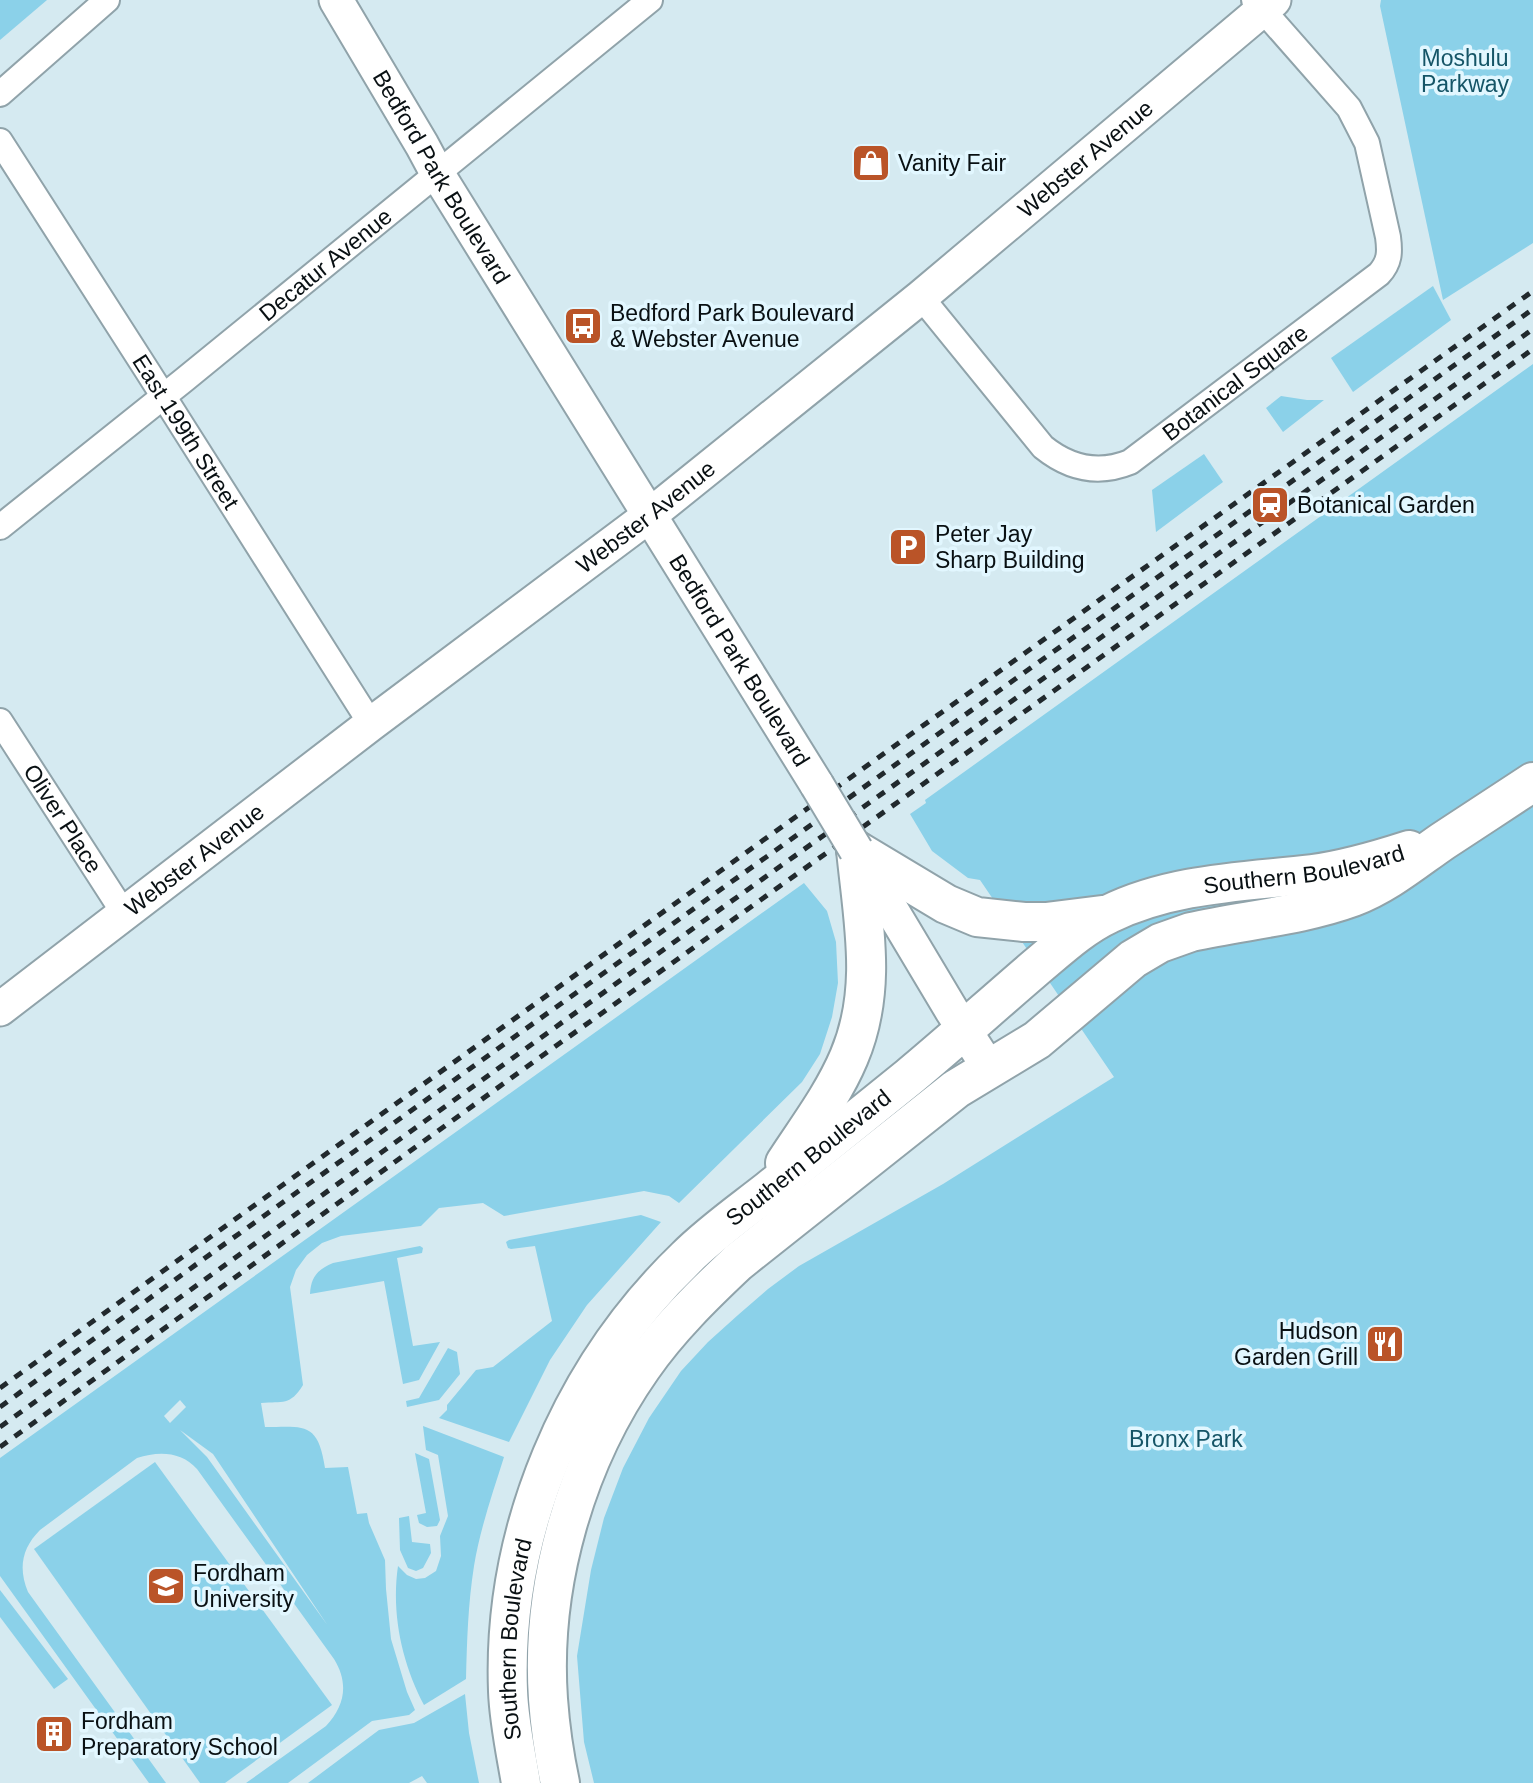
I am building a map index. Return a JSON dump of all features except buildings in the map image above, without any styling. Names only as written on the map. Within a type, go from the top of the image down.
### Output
[{"type":"main road","name":"Bedford Park Boulevard","points":[[336,0],[437,173],[817,785],[964,1031],[989,1068]]},
{"type":"main road","name":"Webster Avenue","points":[[0,1009],[371,724],[650,515],[921,297],[1263,4]]},
{"type":"main road","name":"Southern Boulevard","points":[[560,1783],[548,1697],[547,1647],[552,1598],[576,1498],[594,1452],[617,1407],[642,1367],[673,1328],[708,1291],[738,1262],[956,1088],[1037,1040],[1133,959],[1160,943],[1191,932],[1290,914],[1351,897],[1388,880],[1533,782]]},
{"type":"main road","name":"Southern Boulevard","points":[[521,1783],[508,1692],[509,1642],[523,1543],[535,1498],[570,1415],[599,1363],[629,1321],[687,1257],[964,1031],[1059,948],[1108,914],[1191,888],[1316,873],[1377,860],[1445,840]]},
{"type":"main road","points":[[856,850],[946,904],[977,917],[1046,922],[1108,914]]},
{"type":"main road","points":[[766,1192],[841,1073],[861,1022],[867,964],[856,850]]},
{"type":"street","points":[[0,94],[107,0]]},
{"type":"street","name":"Decatur Avenue","points":[[0,527],[650,0]]},
{"type":"street","name":"Botanical Square","points":[[921,297],[1034,437],[1054,456],[1076,467],[1116,468],[1129,463],[1379,274],[1389,258],[1388,237],[1367,143],[1344,102],[1263,4]]},
{"type":"street","name":"East 199th Street","points":[[0,141],[371,724]]},
{"type":"street","name":"Oliver Place","points":[[0,721],[125,915]]},
{"type":"green space","points":[[0,0],[47,0],[0,40]]},
{"type":"green space","name":"Moshulu Parkway","points":[[1381,0],[1533,0],[1533,243],[1443,300],[1380,6]]},
{"type":"green space","points":[[1433,286],[1451,320],[1353,392],[1331,358]]},
{"type":"green space","name":"Bronx Park","points":[[1533,364],[1533,1783],[594,1783],[584,1742],[577,1656],[591,1570],[604,1518],[623,1468],[649,1418],[681,1371],[738,1315],[799,1266],[943,1184],[1114,1077],[980,880],[968,878],[932,851],[910,814],[926,803],[925,800]]},
{"type":"green space","points":[[1281,396],[1324,400],[1283,432],[1266,408]]},
{"type":"green space","points":[[1204,454],[1223,482],[1156,532],[1152,490]]},
{"type":"green space","points":[[804,883],[827,911],[836,942],[838,983],[832,1017],[820,1054],[802,1082],[679,1203],[669,1196],[644,1191],[504,1216],[483,1203],[439,1208],[421,1226],[341,1236],[322,1243],[307,1255],[296,1270],[290,1287],[303,1385],[290,1399],[261,1403],[265,1427],[307,1430],[318,1442],[325,1468],[348,1467],[357,1514],[367,1513],[385,1560],[391,1639],[415,1710],[409,1715],[372,1721],[288,1783],[246,1783],[326,1726],[337,1710],[343,1694],[339,1668],[197,1469],[184,1459],[169,1454],[137,1458],[40,1530],[26,1551],[23,1575],[28,1592],[166,1783],[149,1783],[0,1576],[0,1458]],"holes":[[[180,1400],[186,1407],[170,1423],[164,1416]],[[180,1430],[213,1454],[328,1626],[207,1457]]]},
{"type":"green space","points":[[641,1215],[661,1222],[587,1305],[550,1360],[509,1442],[439,1418],[476,1370],[493,1367],[552,1321],[535,1246],[511,1249],[506,1242]]},
{"type":"green space","points":[[420,1246],[423,1248],[422,1253],[397,1258],[413,1346],[440,1342],[419,1380],[403,1384],[384,1281],[310,1294],[313,1279],[323,1268],[333,1263]]},
{"type":"green space","points":[[448,1348],[457,1352],[460,1374],[439,1400],[407,1407],[406,1401],[419,1398]]},
{"type":"green space","points":[[423,1426],[504,1457],[483,1524],[474,1566],[466,1679],[424,1705],[404,1655],[396,1602],[398,1566],[416,1579],[425,1578],[436,1571],[441,1556],[440,1536],[448,1516],[438,1455],[426,1450]]},
{"type":"green space","points":[[415,1453],[429,1459],[440,1520],[437,1526],[427,1527],[419,1523],[417,1515],[426,1513]]},
{"type":"green space","points":[[155,1462],[332,1705],[225,1783],[200,1783],[34,1549]]},
{"type":"green space","points":[[409,1516],[412,1542],[430,1544],[431,1553],[423,1568],[416,1571],[408,1568],[400,1550],[399,1518]]},
{"type":"green space","points":[[0,1590],[68,1679],[54,1689],[0,1617]]},
{"type":"green space","points":[[465,1694],[469,1733],[479,1783],[427,1783],[422,1776],[409,1783],[308,1783],[379,1730],[414,1723]]},
{"type":"railway","points":[[0,1388],[1533,291]]},
{"type":"railway","points":[[0,1407],[1533,309]]},
{"type":"railway","points":[[0,1427],[1533,329]]},
{"type":"railway","points":[[0,1447],[539,1058],[1533,349]]},
{"type":"place","name":"Vanity Fair","points":[[871,163]]},
{"type":"place","name":"Bedford Park Boulevard & Webster Avenue","points":[[583,326]]},
{"type":"place","name":"Botanical Garden","points":[[1270,505]]},
{"type":"place","name":"Peter Jay Sharp Building","points":[[908,547]]},
{"type":"place","name":"Hudson Garden Grill","points":[[1385,1344]]},
{"type":"place","name":"Fordham University","points":[[166,1586]]},
{"type":"place","name":"Fordham Preparatory School","points":[[54,1734]]}]
